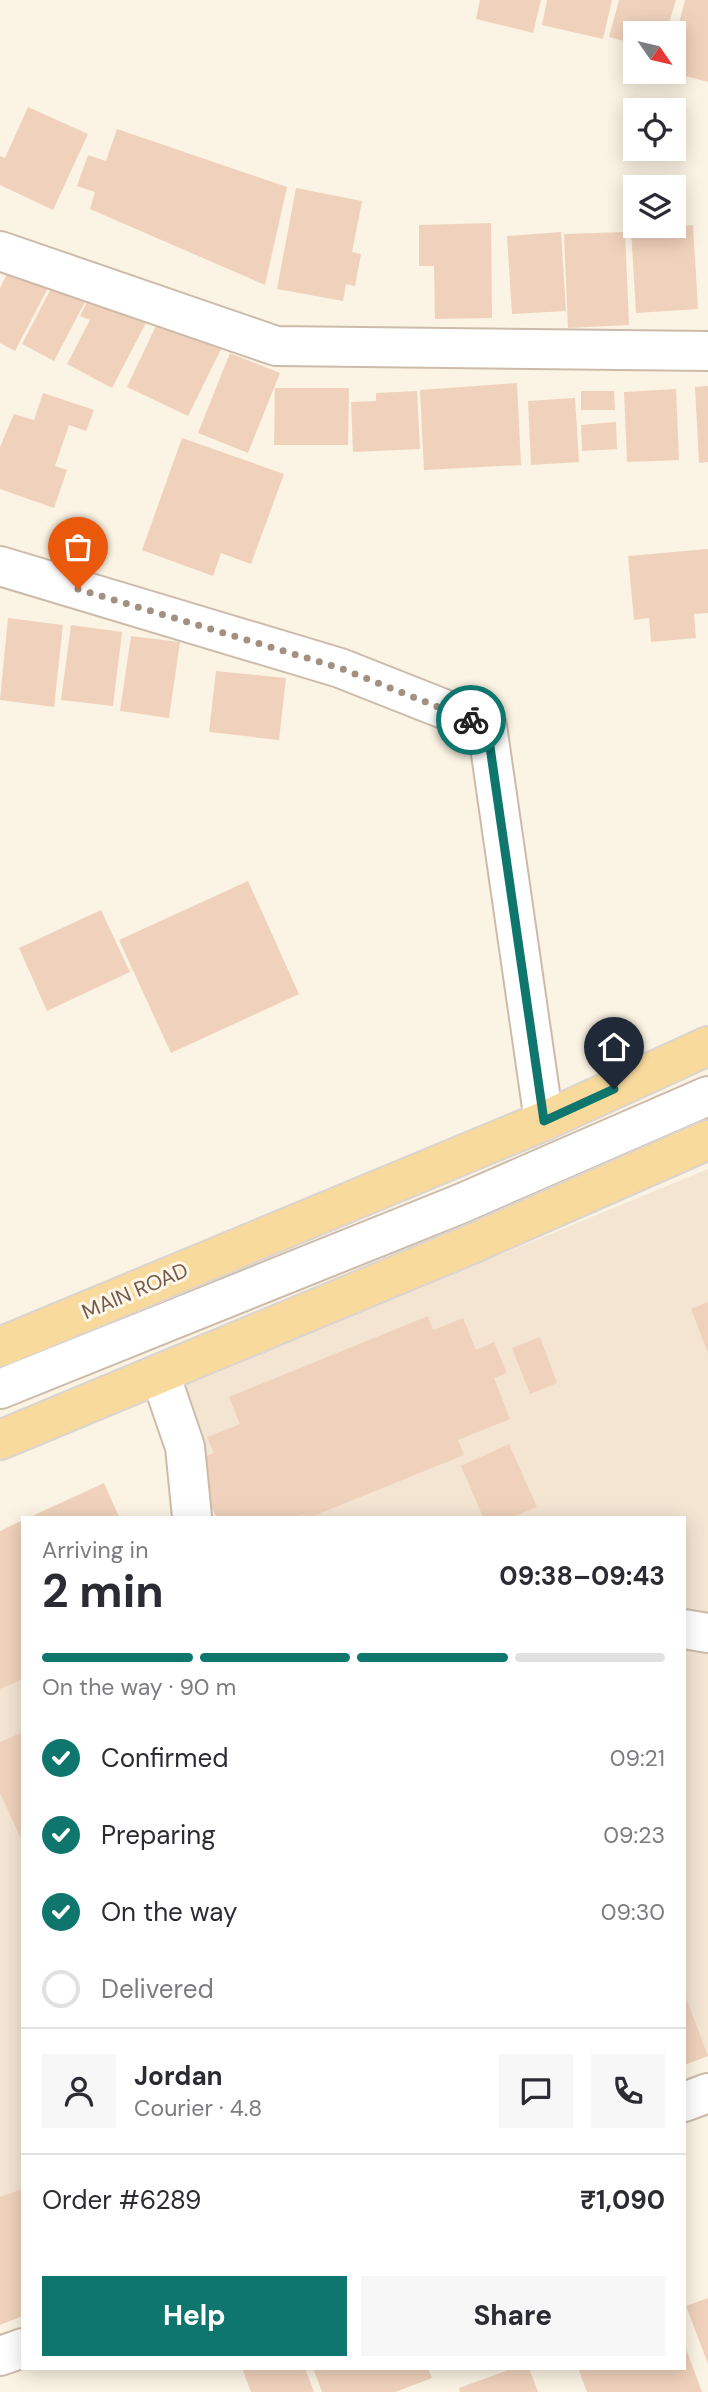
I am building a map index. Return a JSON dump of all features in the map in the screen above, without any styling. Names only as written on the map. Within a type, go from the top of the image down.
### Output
[{"type":"main road","name":"MAIN ROAD","points":[[0,1347],[544,1121],[708,1046]]},
{"type":"main road","points":[[0,1440],[474,1243],[708,1140]]},
{"type":"street","points":[[0,251],[276,346],[708,351]]},
{"type":"street","points":[[0,566],[340,668],[487,726],[544,1121]]},
{"type":"street","points":[[0,1389],[460,1204],[708,1097]]},
{"type":"street","points":[[160,1374],[185,1447],[192,1516]]},
{"type":"street","points":[[686,1629],[708,1633]]},
{"type":"street","points":[[686,2101],[708,2093]]},
{"type":"street","points":[[0,2357],[21,2349]]},
{"type":"shaded area","points":[[708,1169],[708,2056],[686,2064],[686,1516],[217,1516],[180,1387]]},
{"type":"shaded area","points":[[21,1651],[21,2313],[0,2320],[0,1661]]},
{"type":"building","points":[[480,0],[541,0],[533,33],[476,19]]},
{"type":"building","points":[[547,0],[612,0],[603,39],[542,25]]},
{"type":"building","points":[[619,0],[676,0],[670,21],[623,21],[623,41],[609,37]]},
{"type":"building","points":[[685,0],[708,0],[708,82],[686,76],[686,21],[680,21]]},
{"type":"building","points":[[28,107],[88,134],[53,210],[0,185],[0,156],[5,158]]},
{"type":"building","points":[[117,129],[287,187],[265,285],[90,209],[95,192],[77,186],[88,155],[106,161]]},
{"type":"building","points":[[296,188],[362,201],[352,252],[361,254],[355,286],[346,284],[343,301],[277,289]]},
{"type":"building","points":[[491,223],[492,318],[435,319],[434,266],[419,266],[419,225]]},
{"type":"building","points":[[686,225],[693,225],[698,309],[636,313],[632,238],[686,238]]},
{"type":"building","points":[[561,232],[566,311],[512,314],[507,236]]},
{"type":"building","points":[[623,232],[629,325],[568,328],[564,234]]},
{"type":"building","points":[[12,264],[50,284],[15,351],[0,343],[0,288]]},
{"type":"building","points":[[55,281],[87,298],[54,361],[22,344]]},
{"type":"building","points":[[94,288],[149,317],[112,388],[67,364],[90,320],[80,316]]},
{"type":"building","points":[[163,311],[225,341],[188,416],[127,387]]},
{"type":"building","points":[[230,353],[280,373],[248,453],[198,433]]},
{"type":"building","points":[[517,383],[521,465],[424,470],[420,390]]},
{"type":"building","points":[[708,386],[708,462],[699,463],[695,387]]},
{"type":"building","points":[[275,388],[349,388],[348,445],[274,445]]},
{"type":"building","points":[[676,389],[679,460],[627,462],[624,392]]},
{"type":"building","points":[[417,391],[420,449],[353,452],[351,402],[376,401],[376,393]]},
{"type":"building","points":[[581,391],[614,391],[615,410],[581,410]]},
{"type":"building","points":[[43,393],[94,410],[86,431],[69,425],[55,466],[67,470],[54,508],[0,489],[0,447],[14,414],[34,420]]},
{"type":"building","points":[[575,398],[579,462],[531,465],[528,401]]},
{"type":"building","points":[[616,422],[617,449],[582,451],[581,425]]},
{"type":"building","points":[[182,438],[284,474],[251,564],[221,553],[213,576],[142,550]]},
{"type":"building","points":[[708,549],[708,613],[694,614],[696,638],[651,642],[649,618],[634,620],[628,556]]},
{"type":"building","points":[[8,618],[63,625],[54,707],[0,700]]},
{"type":"building","points":[[71,625],[122,632],[113,706],[61,700]]},
{"type":"building","points":[[131,636],[180,642],[169,718],[120,711]]},
{"type":"building","points":[[216,671],[286,678],[279,740],[209,732]]},
{"type":"building","points":[[248,881],[299,994],[171,1053],[119,940]]},
{"type":"building","points":[[101,910],[130,972],[47,1011],[19,948]]},
{"type":"building","points":[[708,1302],[708,1353],[691,1309]]},
{"type":"building","points":[[428,1316],[433,1330],[463,1318],[476,1350],[494,1342],[507,1373],[494,1378],[510,1419],[458,1440],[464,1455],[313,1516],[216,1516],[193,1461],[214,1453],[207,1437],[240,1424],[229,1397]]},
{"type":"building","points":[[540,1337],[557,1383],[530,1394],[512,1348]]},
{"type":"building","points":[[509,1444],[537,1507],[515,1516],[483,1516],[461,1466]]},
{"type":"building","points":[[104,1483],[119,1516],[32,1516]]},
{"type":"building","points":[[21,1521],[21,1680],[0,1689],[0,1531]]},
{"type":"building","points":[[21,1733],[21,1839],[0,1793],[0,1742]]},
{"type":"building","points":[[686,1997],[708,2056],[686,2064]]},
{"type":"building","points":[[21,2190],[21,2317],[0,2325],[0,2197]]},
{"type":"building","points":[[708,2298],[708,2364],[686,2306]]},
{"type":"building","points":[[686,2349],[702,2392],[587,2392],[579,2370],[686,2370]]},
{"type":"building","points":[[243,2370],[306,2370],[314,2392],[251,2392]]},
{"type":"building","points":[[314,2370],[429,2370],[432,2378],[395,2392],[322,2392]]},
{"type":"building","points":[[508,2370],[530,2370],[538,2392],[460,2392],[459,2388]]},
{"type":"way so far","points":[[78,589],[340,668],[471,720]]},
{"type":"route","points":[[471,720],[487,726],[544,1121],[614,1089]]}]
